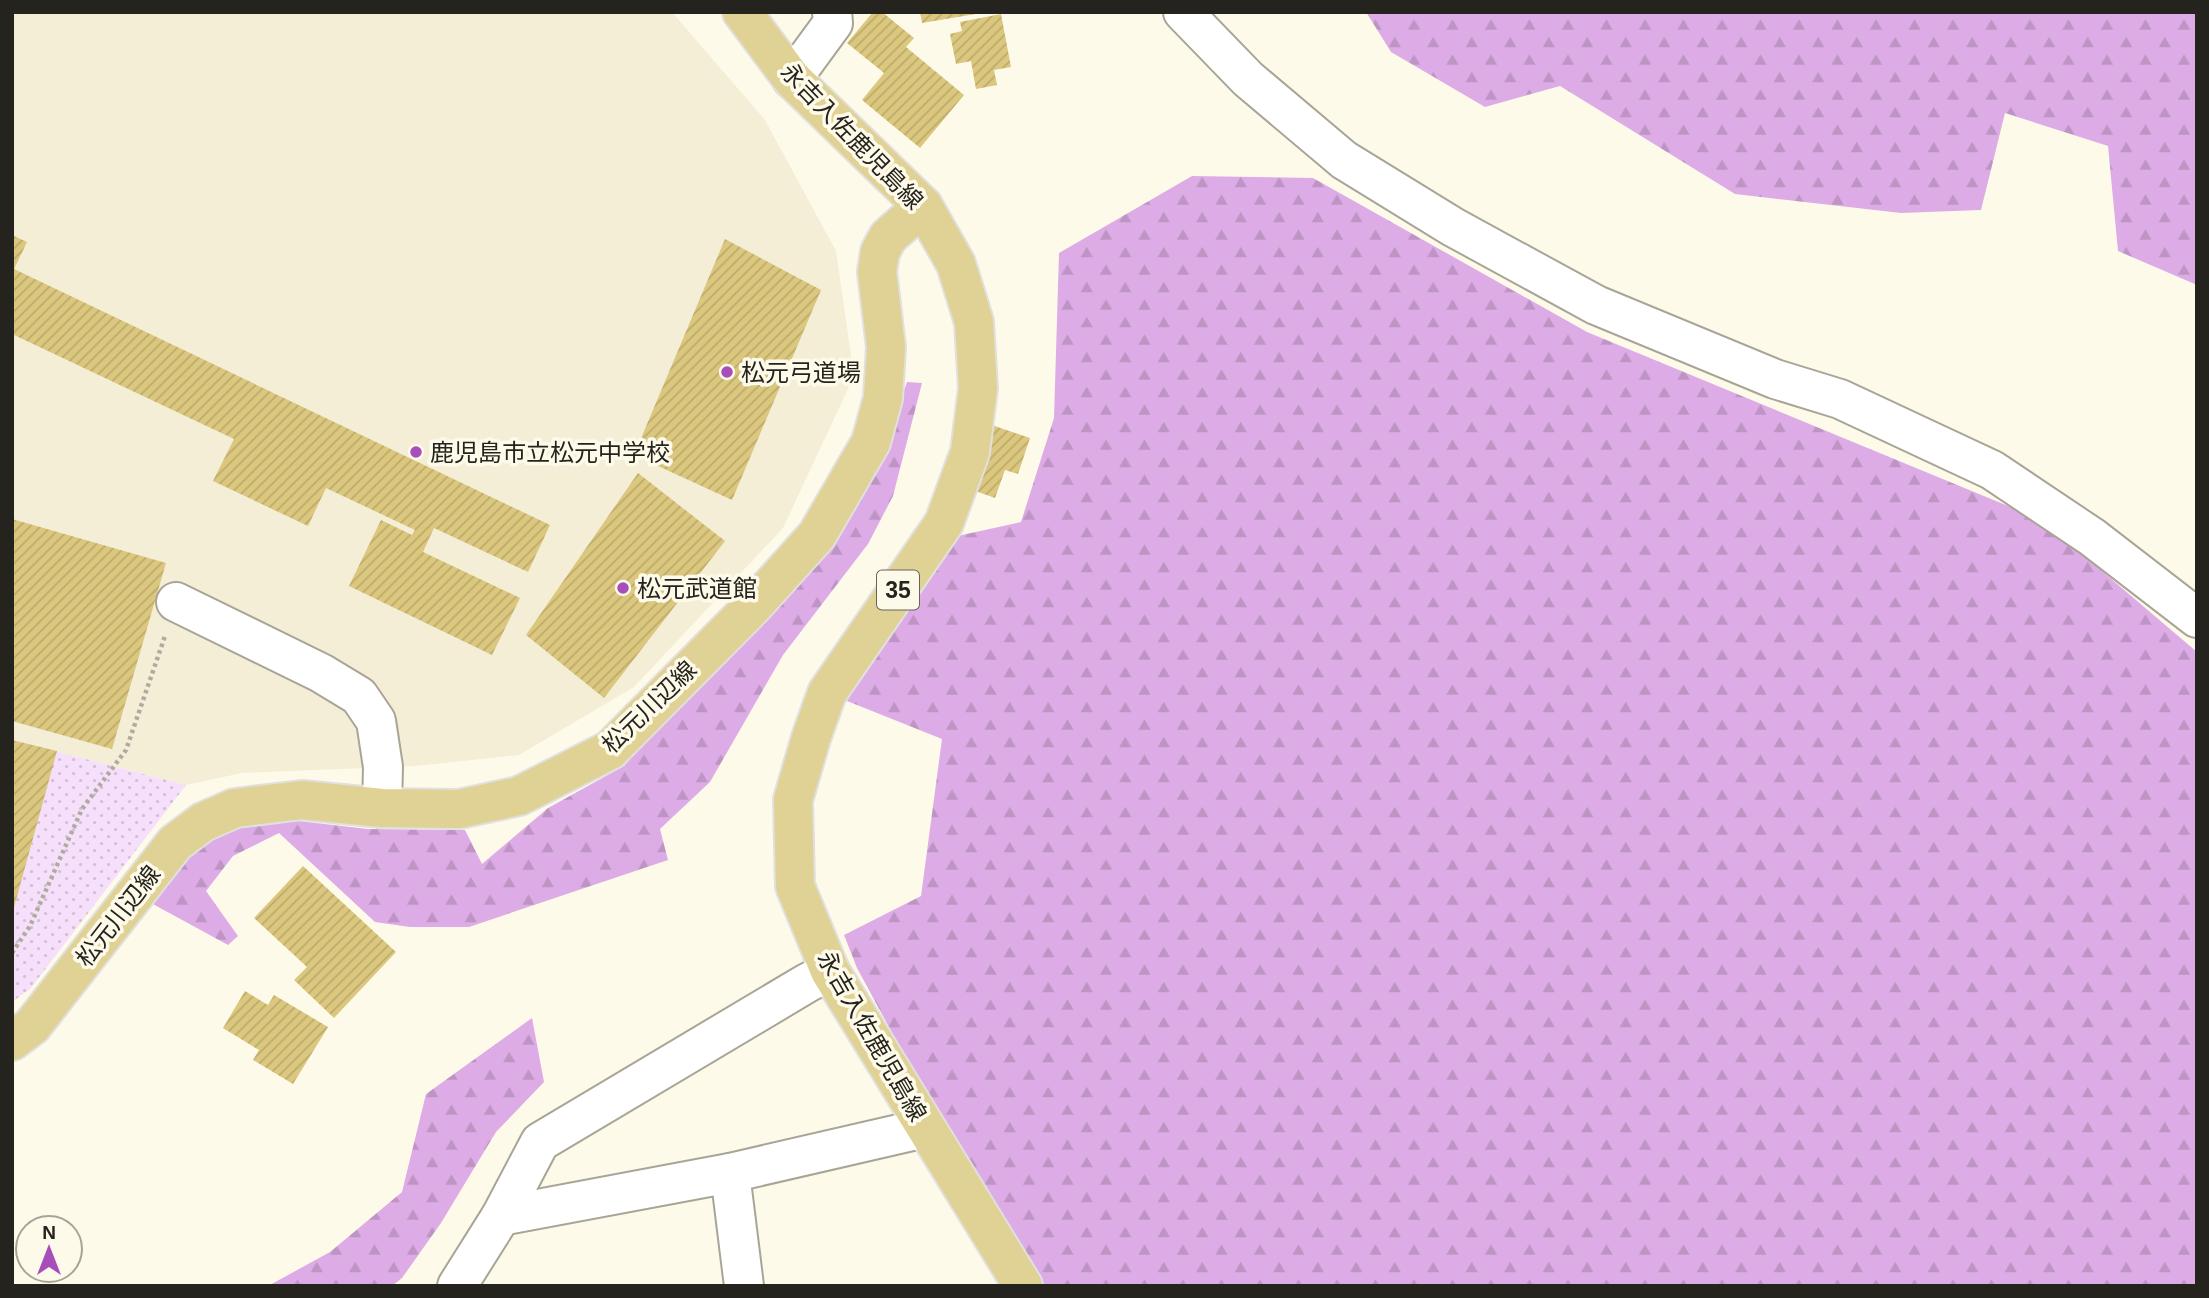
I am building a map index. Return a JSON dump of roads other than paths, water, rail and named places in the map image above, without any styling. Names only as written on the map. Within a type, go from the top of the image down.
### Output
[{"type":"main road","name":"永吉入佐鹿児島線","points":[[742,12],[792,79],[923,206],[956,264],[974,322],[978,388],[970,452],[944,523],[827,693],[793,800],[795,886],[830,971],[1023,1286]]},
{"type":"main road","name":"松元川辺線","points":[[12,1041],[32,1026],[175,842],[203,822],[235,808],[302,800],[382,808],[458,809],[519,796],[610,750],[753,606],[817,535],[871,442],[883,398],[886,348],[877,272],[880,253],[888,237],[923,206]]},
{"type":"street","points":[[792,79],[833,23],[832,12]]},
{"type":"street","points":[[1184,12],[1248,79],[1344,160],[1453,227],[1596,305],[1775,379],[1840,399],[1992,470],[2092,537],[2197,618]]},
{"type":"street","points":[[176,602],[321,673],[359,696],[376,721],[383,767],[382,808]]},
{"type":"street","points":[[457,1286],[501,1216],[540,1142],[830,971]]},
{"type":"street","points":[[501,1216],[730,1173],[925,1128]]},
{"type":"street","points":[[730,1173],[744,1286]]},
{"type":"place","name":"松元弓道場","points":[[727,372]]},
{"type":"place","name":"鹿児島市立松元中学校","points":[[416,452]]},
{"type":"place","name":"松元武道館","points":[[623,588]]}]
